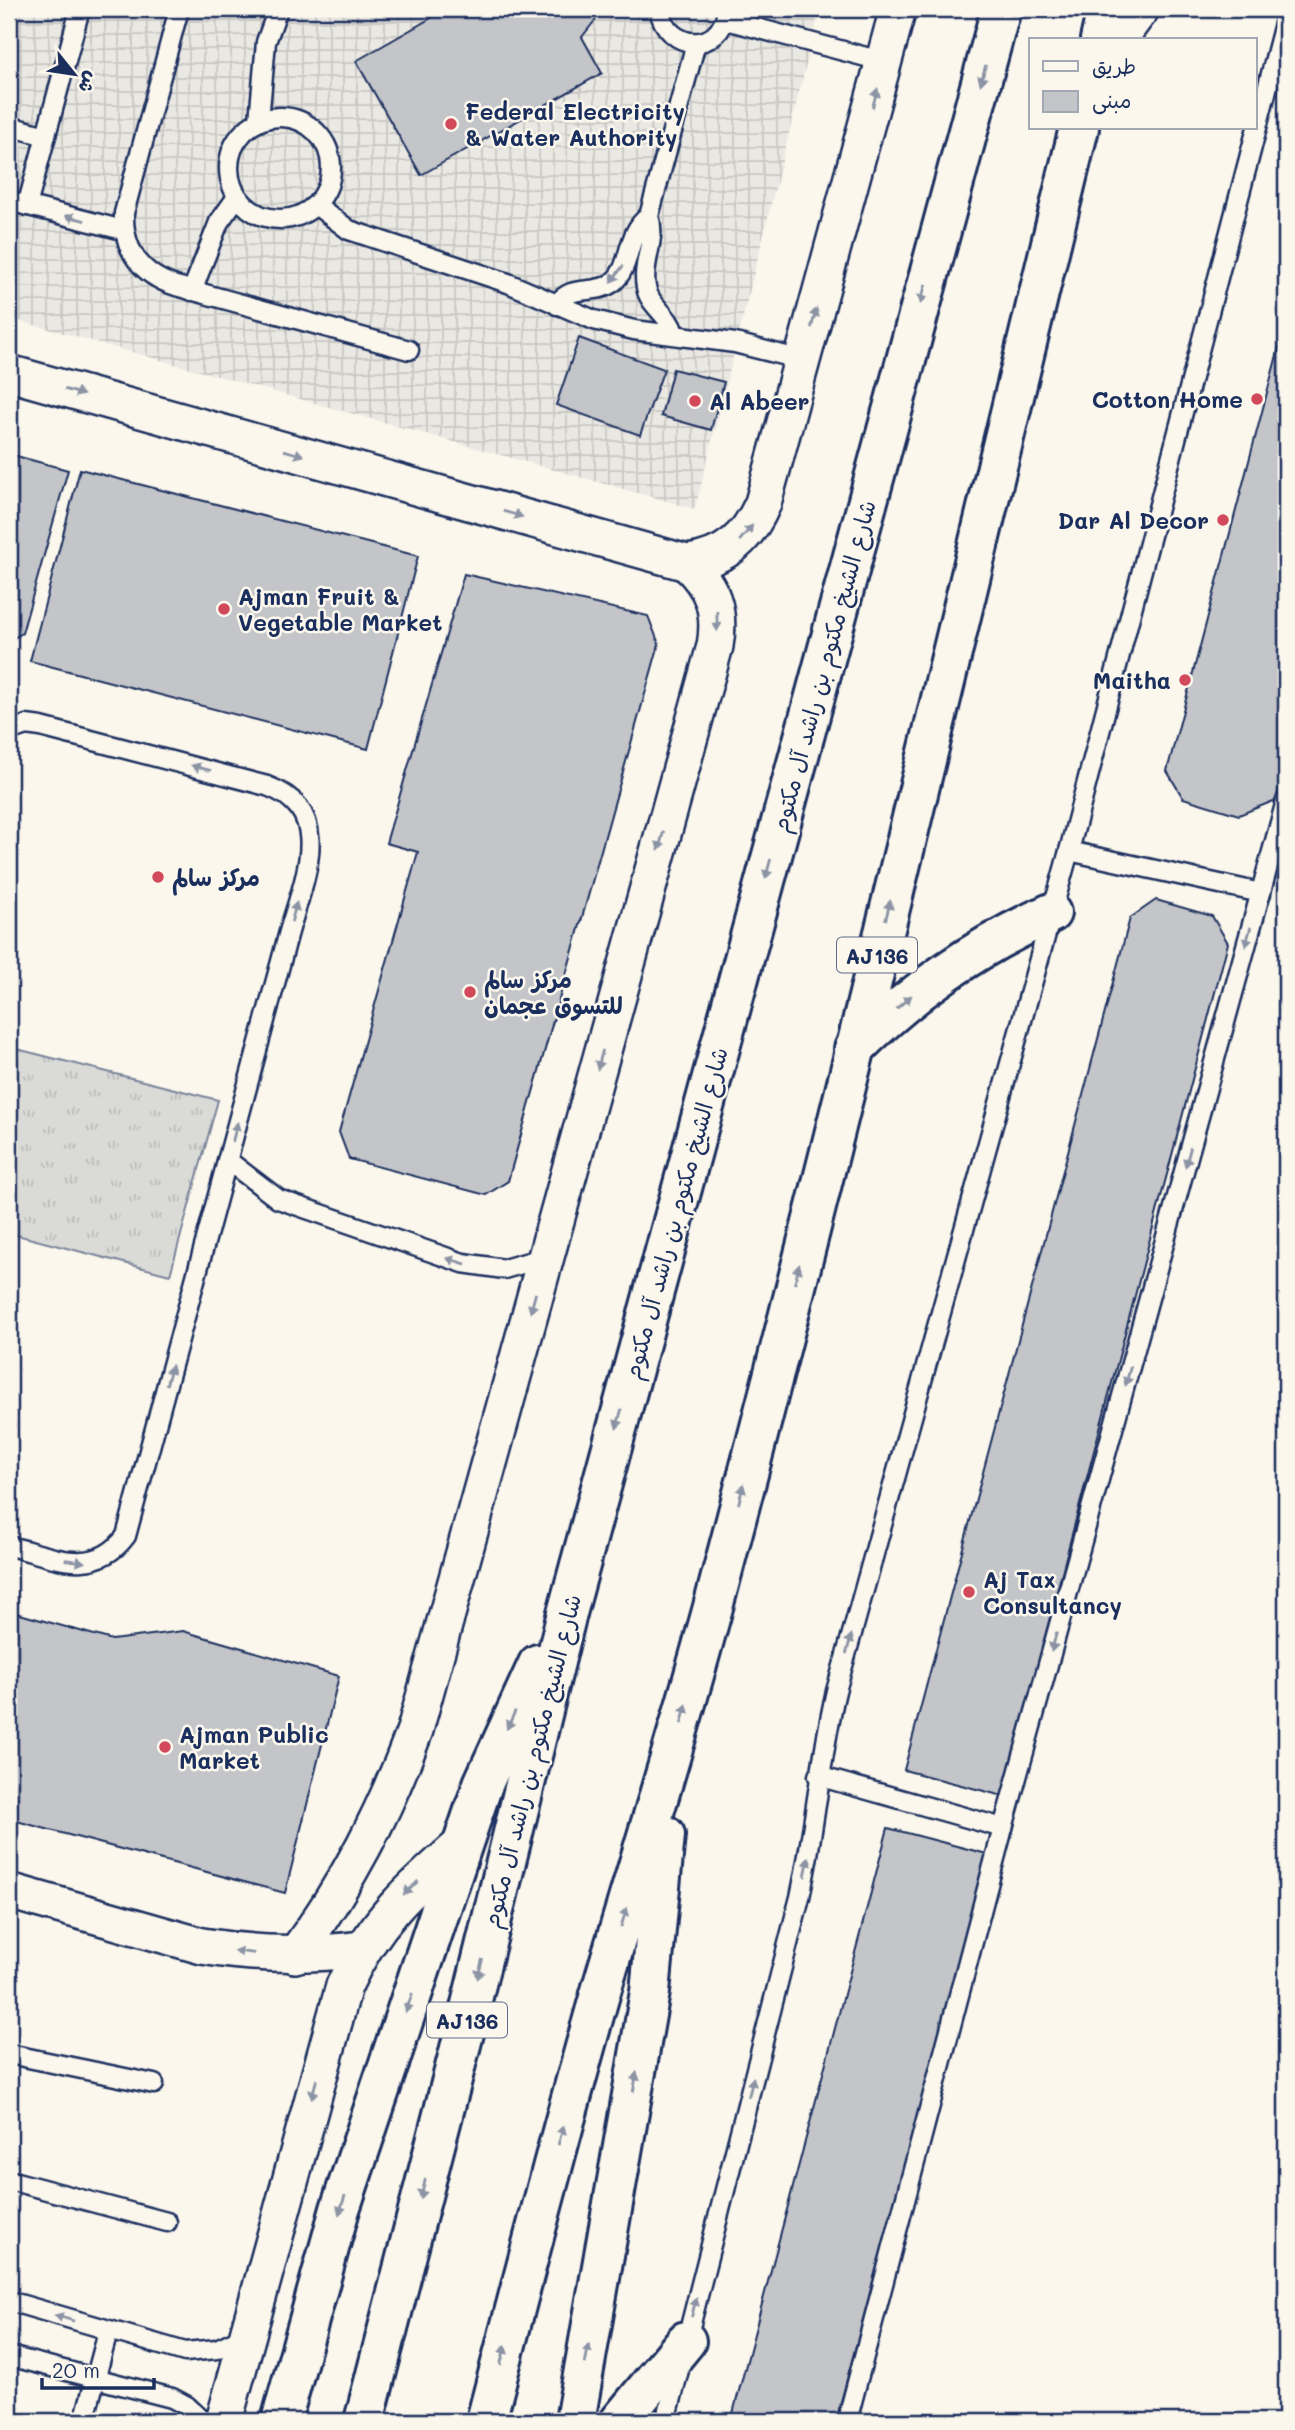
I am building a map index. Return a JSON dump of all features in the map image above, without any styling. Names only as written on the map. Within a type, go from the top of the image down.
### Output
[{"type":"main road","name":"شارع الشيخ مكتوم بن راشد آل مكتوم","points":[[363,2421],[465,2029],[566,1617],[1001,9]]},
{"type":"main road","points":[[1100,38],[1107,9]]},
{"type":"main road","name":"AJ136","points":[[486,2421],[604,1980],[666,1780],[854,1049],[1079,130]]},
{"type":"main road","points":[[854,1049],[903,1003],[945,970],[991,942],[1051,913]]},
{"type":"main road","points":[[281,2421],[344,2198],[463,1843],[507,1727],[566,1617]]},
{"type":"main road","points":[[575,2421],[650,1992],[663,1861],[666,1780]]},
{"type":"main road","points":[[621,2421],[686,2341]]},
{"type":"street","points":[[9,373],[687,563],[707,560],[743,539],[755,522],[898,9]]},
{"type":"street","points":[[1119,38],[1141,9]]},
{"type":"street","points":[[295,1955],[333,1903],[365,1847],[393,1790],[415,1730],[715,646],[718,628],[711,591],[687,563]]},
{"type":"street","points":[[224,2421],[332,2023],[361,1949],[399,1899],[463,1843]]},
{"type":"street","points":[[9,1891],[202,1946],[264,1955],[361,1949]]},
{"type":"lane","points":[[27,206],[80,9]]},
{"type":"lane","points":[[179,9],[124,213],[123,230],[128,246],[147,273],[161,281],[409,350]]},
{"type":"lane","points":[[258,120],[267,42],[278,9]]},
{"type":"lane","points":[[659,9],[662,23],[670,34],[682,41],[696,43],[709,39],[719,32],[727,15],[885,62]]},
{"type":"lane","points":[[666,2421],[811,1850],[818,1776],[836,1691],[1069,851],[1286,16]]},
{"type":"lane","points":[[674,332],[667,317],[654,304],[646,290],[646,274],[653,239],[649,216],[696,43]]},
{"type":"lane","points":[[276,116],[294,118],[310,126],[323,139],[330,155],[331,173],[326,191],[316,205],[300,215],[283,220],[265,218],[249,210],[237,197],[229,181],[228,163],[233,145],[244,131],[258,120],[276,116]]},
{"type":"lane","points":[[9,126],[46,136]]},
{"type":"lane","points":[[192,291],[219,222],[237,197]]},
{"type":"lane","points":[[9,201],[123,230]]},
{"type":"lane","points":[[316,205],[349,230],[508,283],[614,326],[674,332],[735,343],[802,360]]},
{"type":"lane","points":[[557,305],[572,291],[596,289],[614,281],[625,264],[633,233],[649,216]]},
{"type":"lane","points":[[9,731],[26,725],[41,727],[267,786],[283,792],[296,802],[306,817],[310,833],[310,850],[126,1536],[116,1549],[103,1558],[88,1562],[72,1562],[9,1545]]},
{"type":"lane","points":[[847,2421],[1003,1828],[1286,801]]},
{"type":"lane","points":[[1069,851],[1261,893]]},
{"type":"lane","points":[[228,1160],[278,1199],[463,1264],[505,1269],[546,1256]]},
{"type":"lane","points":[[818,1776],[1003,1828]]},
{"type":"lane","points":[[9,2054],[154,2084]]},
{"type":"lane","points":[[9,2180],[167,2222]]},
{"type":"lane","points":[[9,2301],[108,2332],[185,2352],[217,2349],[247,2335]]},
{"type":"lane","points":[[84,2421],[108,2332]]},
{"type":"lane","points":[[9,2356],[172,2398],[187,2406],[203,2421]]},
{"type":"shaded area","points":[[9,9],[820,9],[695,509],[9,318]]},
{"type":"green space","points":[[9,1047],[218,1100],[170,1275],[9,1233]]},
{"type":"building","name":"Federal Electricity & Water Authority","points":[[447,9],[604,9],[582,37],[602,73],[421,175],[356,61]]},
{"type":"building","points":[[1286,321],[1286,761],[1276,800],[1239,815],[1183,798],[1167,771]]},
{"type":"building","points":[[579,338],[664,369],[640,435],[556,405]]},
{"type":"building","points":[[673,369],[724,382],[711,430],[661,416]]},
{"type":"building","points":[[9,454],[68,470],[22,633],[9,641]]},
{"type":"building","name":"Ajman Fruit & Vegetable Market","points":[[80,469],[418,556],[368,749],[30,661]]},
{"type":"building","name":"مركز سالم للتسوق عجمان","points":[[464,574],[648,616],[659,644],[508,1181],[486,1195],[349,1159],[339,1132],[418,852],[386,843]]},
{"type":"building","points":[[1156,900],[1212,916],[1228,943],[1003,1796],[904,1770],[1130,918]]},
{"type":"building","name":"Ajman Public Market","points":[[9,1611],[112,1640],[183,1631],[339,1676],[285,1893],[9,1819]]},
{"type":"building","points":[[888,1828],[987,1854],[836,2421],[731,2421]]},
{"type":"place","name":"Federal Electricity & Water Authority","points":[[451,124]]},
{"type":"place","name":"Cotton Home","points":[[1257,399]]},
{"type":"place","name":"Al Abeer","points":[[695,401]]},
{"type":"place","name":"Dar Al Decor","points":[[1223,520]]},
{"type":"place","name":"Ajman Fruit & Vegetable Market","points":[[224,609]]},
{"type":"place","name":"Maitha","points":[[1185,680]]},
{"type":"place","name":"مركز سالم","points":[[158,877]]},
{"type":"place","name":"مركز سالم للتسوق عجمان","points":[[470,992]]},
{"type":"place","name":"Aj Tax Consultancy","points":[[969,1592]]},
{"type":"place","name":"Ajman Public Market","points":[[165,1747]]}]
